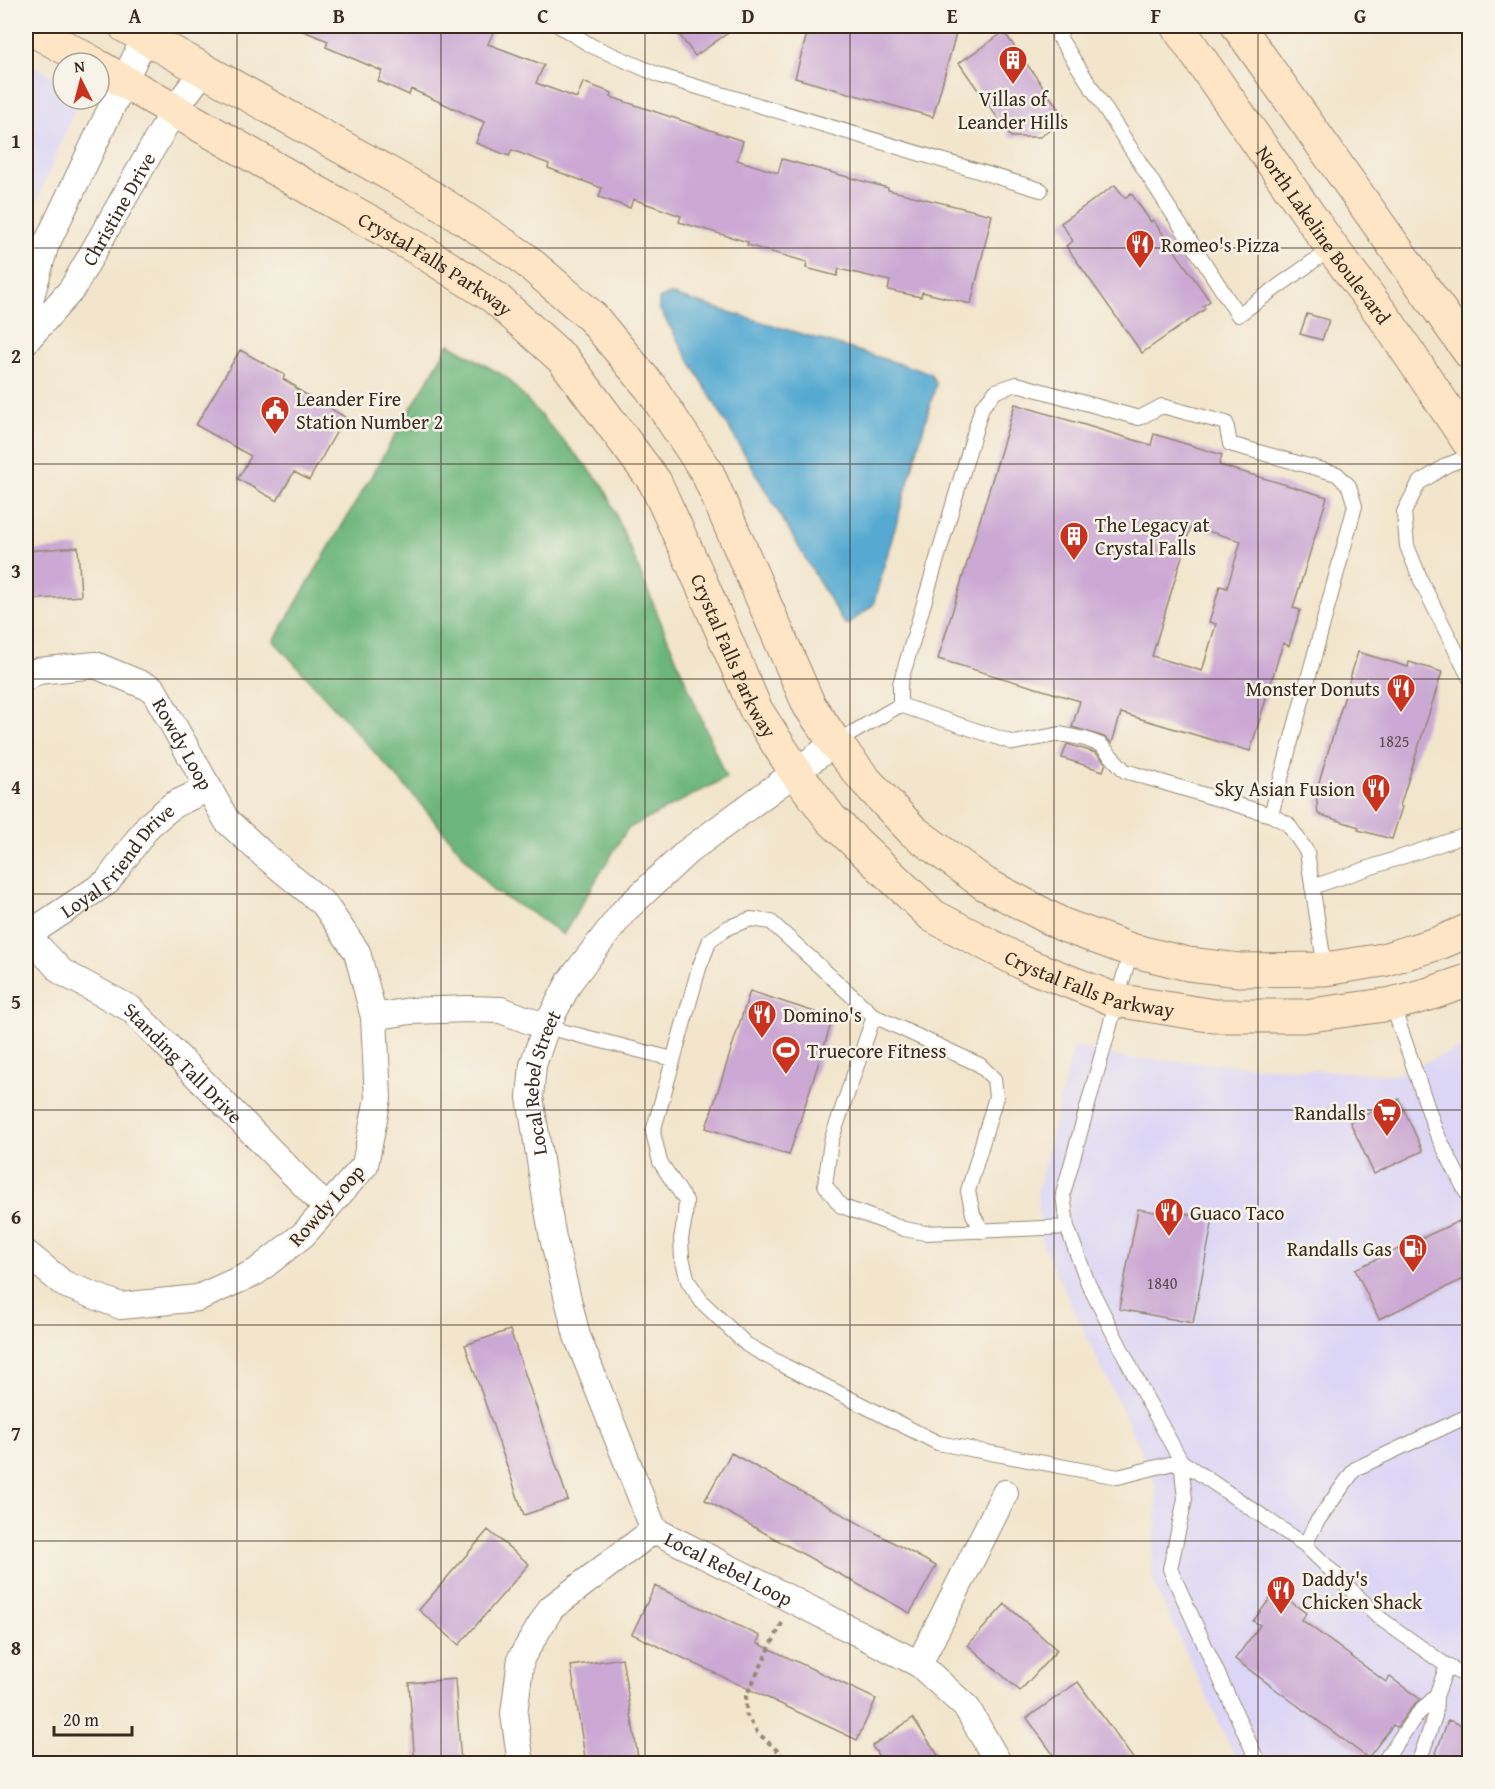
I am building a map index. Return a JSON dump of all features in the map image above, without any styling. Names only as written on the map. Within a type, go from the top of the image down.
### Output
[{"type":"street","points":[[26,26],[71,51]]},
{"type":"street","name":"North Lakeline Boulevard","points":[[1177,26],[1332,248],[1387,321],[1470,444]]},
{"type":"street","points":[[1238,26],[1470,353]]},
{"type":"street","points":[[111,73],[135,31]]},
{"type":"street","name":"Crystal Falls Parkway","points":[[135,31],[434,198],[521,256],[592,316],[651,388],[707,472],[809,705],[835,743],[866,781],[913,831],[985,884],[1063,925],[1131,950],[1188,964],[1239,970],[1324,969],[1383,960],[1439,943],[1470,930]]},
{"type":"street","name":"Christine Drive","points":[[26,341],[72,289],[174,110],[204,70]]},
{"type":"street","name":"Crystal Falls Parkway","points":[[111,73],[417,248],[494,297],[564,360],[655,482],[756,710],[795,771],[831,819],[933,916],[1028,965],[1116,1000],[1214,1016],[1304,1016],[1392,1004],[1470,980]]},
{"type":"street","points":[[26,314],[45,247],[97,111]]},
{"type":"street","name":"Rowdy Loop","points":[[26,677],[38,671],[95,665],[153,689],[227,821],[324,904],[357,952],[374,1017],[378,1098],[365,1165],[304,1234],[255,1272],[198,1298],[121,1306],[64,1284],[26,1253]]},
{"type":"street","name":"Local Rebel Street","points":[[654,1530],[577,1336],[553,1238],[530,1097],[532,1065],[546,1027],[570,981],[624,911],[687,852],[835,743]]},
{"type":"street","name":"Loyal Friend Drive","points":[[26,935],[107,882],[148,826],[173,805],[210,788]]},
{"type":"street","name":"Standing Tall Drive","points":[[26,935],[62,972],[131,1009],[327,1208]]},
{"type":"street","points":[[374,1017],[410,1011],[501,1010],[546,1027]]},
{"type":"street","points":[[919,1664],[1005,1493]]},
{"type":"street","name":"Local Rebel Loop","points":[[521,1764],[514,1714],[521,1658],[551,1608],[654,1530],[919,1664],[968,1708],[999,1764]]},
{"type":"lane","points":[[559,26],[592,46],[661,76],[1041,190]]},
{"type":"lane","points":[[1064,26],[1059,38],[1238,315],[1332,248]]},
{"type":"lane","points":[[900,705],[900,684],[982,407],[996,391],[1017,384],[1139,418],[1162,406],[1226,423],[1230,444],[1337,474],[1349,486],[1355,506],[1271,815]]},
{"type":"lane","points":[[1470,456],[1447,465],[1419,483],[1404,512],[1407,546],[1422,583],[1470,679]]},
{"type":"lane","points":[[835,743],[900,705],[1014,743],[1060,735],[1085,739],[1101,746],[1125,771],[1271,815],[1288,824],[1307,852],[1324,969]]},
{"type":"lane","points":[[1312,887],[1470,834]]},
{"type":"lane","points":[[982,1231],[973,1214],[968,1191],[996,1097],[994,1079],[980,1065],[874,1016],[771,922],[751,919],[729,927],[710,940],[699,968],[653,1132],[660,1162],[686,1201],[686,1217],[681,1239],[682,1258],[688,1281],[702,1302],[747,1345],[938,1443],[1118,1477],[1181,1461],[1305,1545],[1381,1619],[1447,1666],[1470,1678]]},
{"type":"lane","points":[[1131,950],[1063,1194],[1067,1227],[1088,1283],[1181,1461],[1185,1499],[1170,1569],[1259,1764]]},
{"type":"lane","points":[[1392,1004],[1436,1132],[1470,1200]]},
{"type":"lane","points":[[874,1016],[831,1141],[825,1185],[841,1206],[904,1229],[925,1233],[1067,1227]]},
{"type":"lane","points":[[546,1027],[674,1059]]},
{"type":"lane","points":[[1305,1545],[1316,1523],[1355,1469],[1470,1415]]},
{"type":"lane","points":[[1418,1764],[1436,1716],[1436,1696],[1447,1666]]},
{"type":"lane","points":[[1382,1764],[1415,1717],[1436,1696]]},
{"type":"path","points":[[792,1764],[757,1732],[746,1714],[746,1696],[793,1600]]},
{"type":"shaded area","points":[[26,61],[51,75],[51,111],[74,111],[26,228]]},
{"type":"shaded area","points":[[1469,1044],[1469,1763],[1238,1763],[1153,1582],[1152,1553],[1157,1522],[1156,1488],[1149,1466],[1042,1244],[1037,1195],[1073,1046],[1123,1058],[1395,1075]]},
{"type":"green space","points":[[449,344],[506,377],[604,486],[726,778],[627,829],[563,935],[532,913],[493,891],[414,796],[274,641]]},
{"type":"water","points":[[670,294],[930,373],[936,384],[873,605],[847,625],[842,621],[659,308],[659,299]]},
{"type":"building","points":[[291,26],[496,26],[488,44],[544,65],[536,83],[577,98],[583,82],[612,93],[611,97],[743,141],[737,160],[778,173],[782,159],[888,188],[888,190],[992,215],[971,304],[922,292],[921,297],[888,290],[890,281],[839,269],[837,276],[806,268],[807,262],[679,222],[681,216],[633,199],[630,208],[599,197],[602,188],[548,168],[549,164],[512,150],[509,156],[476,143],[484,122],[411,89],[409,95],[378,81],[382,71],[326,47],[328,41]]},
{"type":"building","points":[[673,26],[738,26],[695,56]]},
{"type":"building","points":[[809,26],[958,26],[933,117],[795,78]]},
{"type":"building","name":"Villas of Leander Hills","points":[[1004,32],[1066,119],[1040,137],[1011,137],[959,63]]},
{"type":"building","points":[[1115,185],[1125,198],[1131,193],[1151,222],[1153,220],[1210,301],[1203,306],[1205,309],[1142,353],[1066,246],[1073,241],[1061,223]]},
{"type":"building","points":[[1307,314],[1329,320],[1322,340],[1300,334]]},
{"type":"building","name":"Leander Fire Station Number 2","points":[[240,350],[285,375],[283,379],[295,388],[345,417],[309,480],[294,472],[277,501],[238,479],[251,456],[196,425]]},
{"type":"building","name":"The Legacy at Crystal Falls","points":[[1015,404],[1151,445],[1154,434],[1222,455],[1219,465],[1327,497],[1293,608],[1300,610],[1289,646],[1283,643],[1250,751],[1121,713],[1112,743],[1104,737],[1072,727],[1080,701],[938,659]],"holes":[[[1191,526],[1241,541],[1227,588],[1220,586],[1209,622],[1216,624],[1202,671],[1152,656]]]},
{"type":"building","points":[[78,547],[81,596],[26,600],[26,551]]},
{"type":"building","points":[[1358,652],[1408,667],[1409,662],[1442,672],[1400,806],[1402,807],[1392,839],[1358,830],[1359,827],[1318,814],[1316,792]]},
{"type":"building","points":[[1067,744],[1096,753],[1106,763],[1103,771],[1062,758]]},
{"type":"building","points":[[750,991],[833,1018],[789,1155],[706,1128]]},
{"type":"building","name":"Randalls","points":[[1399,1099],[1423,1151],[1374,1174],[1350,1122]]},
{"type":"building","points":[[1138,1209],[1182,1217],[1183,1213],[1213,1219],[1193,1323],[1119,1309]]},
{"type":"building","name":"Randalls Gas","points":[[1459,1221],[1470,1244],[1470,1276],[1379,1319],[1355,1269]]},
{"type":"building","points":[[510,1330],[568,1500],[524,1515],[465,1345]]},
{"type":"building","points":[[731,1453],[936,1566],[910,1613],[705,1500]]},
{"type":"building","points":[[488,1530],[529,1564],[459,1645],[419,1610]]},
{"type":"building","points":[[655,1586],[760,1636],[757,1643],[876,1699],[857,1740],[632,1634]]},
{"type":"building","points":[[1276,1591],[1306,1613],[1302,1620],[1386,1682],[1390,1677],[1420,1699],[1397,1727],[1393,1725],[1368,1758],[1235,1659],[1260,1625],[1253,1621]]},
{"type":"building","points":[[1005,1604],[1057,1650],[1020,1691],[968,1645]]},
{"type":"building","points":[[622,1658],[639,1764],[586,1764],[571,1666]]},
{"type":"building","points":[[455,1679],[461,1764],[415,1764],[409,1683]]},
{"type":"building","points":[[1078,1682],[1137,1764],[1060,1764],[1027,1718]]},
{"type":"building","points":[[913,1718],[944,1764],[884,1764],[872,1746]]},
{"type":"building","points":[[1448,1720],[1470,1728],[1470,1764],[1432,1764]]},
{"type":"place","name":"Villas of Leander Hills","points":[[1013,86]]},
{"type":"place","name":"Romeo's Pizza","points":[[1140,270]]},
{"type":"place","name":"Leander Fire Station Number 2","points":[[275,436]]},
{"type":"place","name":"The Legacy at Crystal Falls","points":[[1074,562]]},
{"type":"place","name":"Monster Donuts","points":[[1401,714]]},
{"type":"place","name":"Sky Asian Fusion","points":[[1376,814]]},
{"type":"place","name":"Domino's","points":[[762,1040]]},
{"type":"place","name":"Truecore Fitness","points":[[786,1076]]},
{"type":"place","name":"Randalls","points":[[1387,1138]]},
{"type":"place","name":"Guaco Taco","points":[[1169,1238]]},
{"type":"place","name":"Randalls Gas","points":[[1413,1274]]},
{"type":"place","name":"Daddy's Chicken Shack","points":[[1281,1616]]}]
